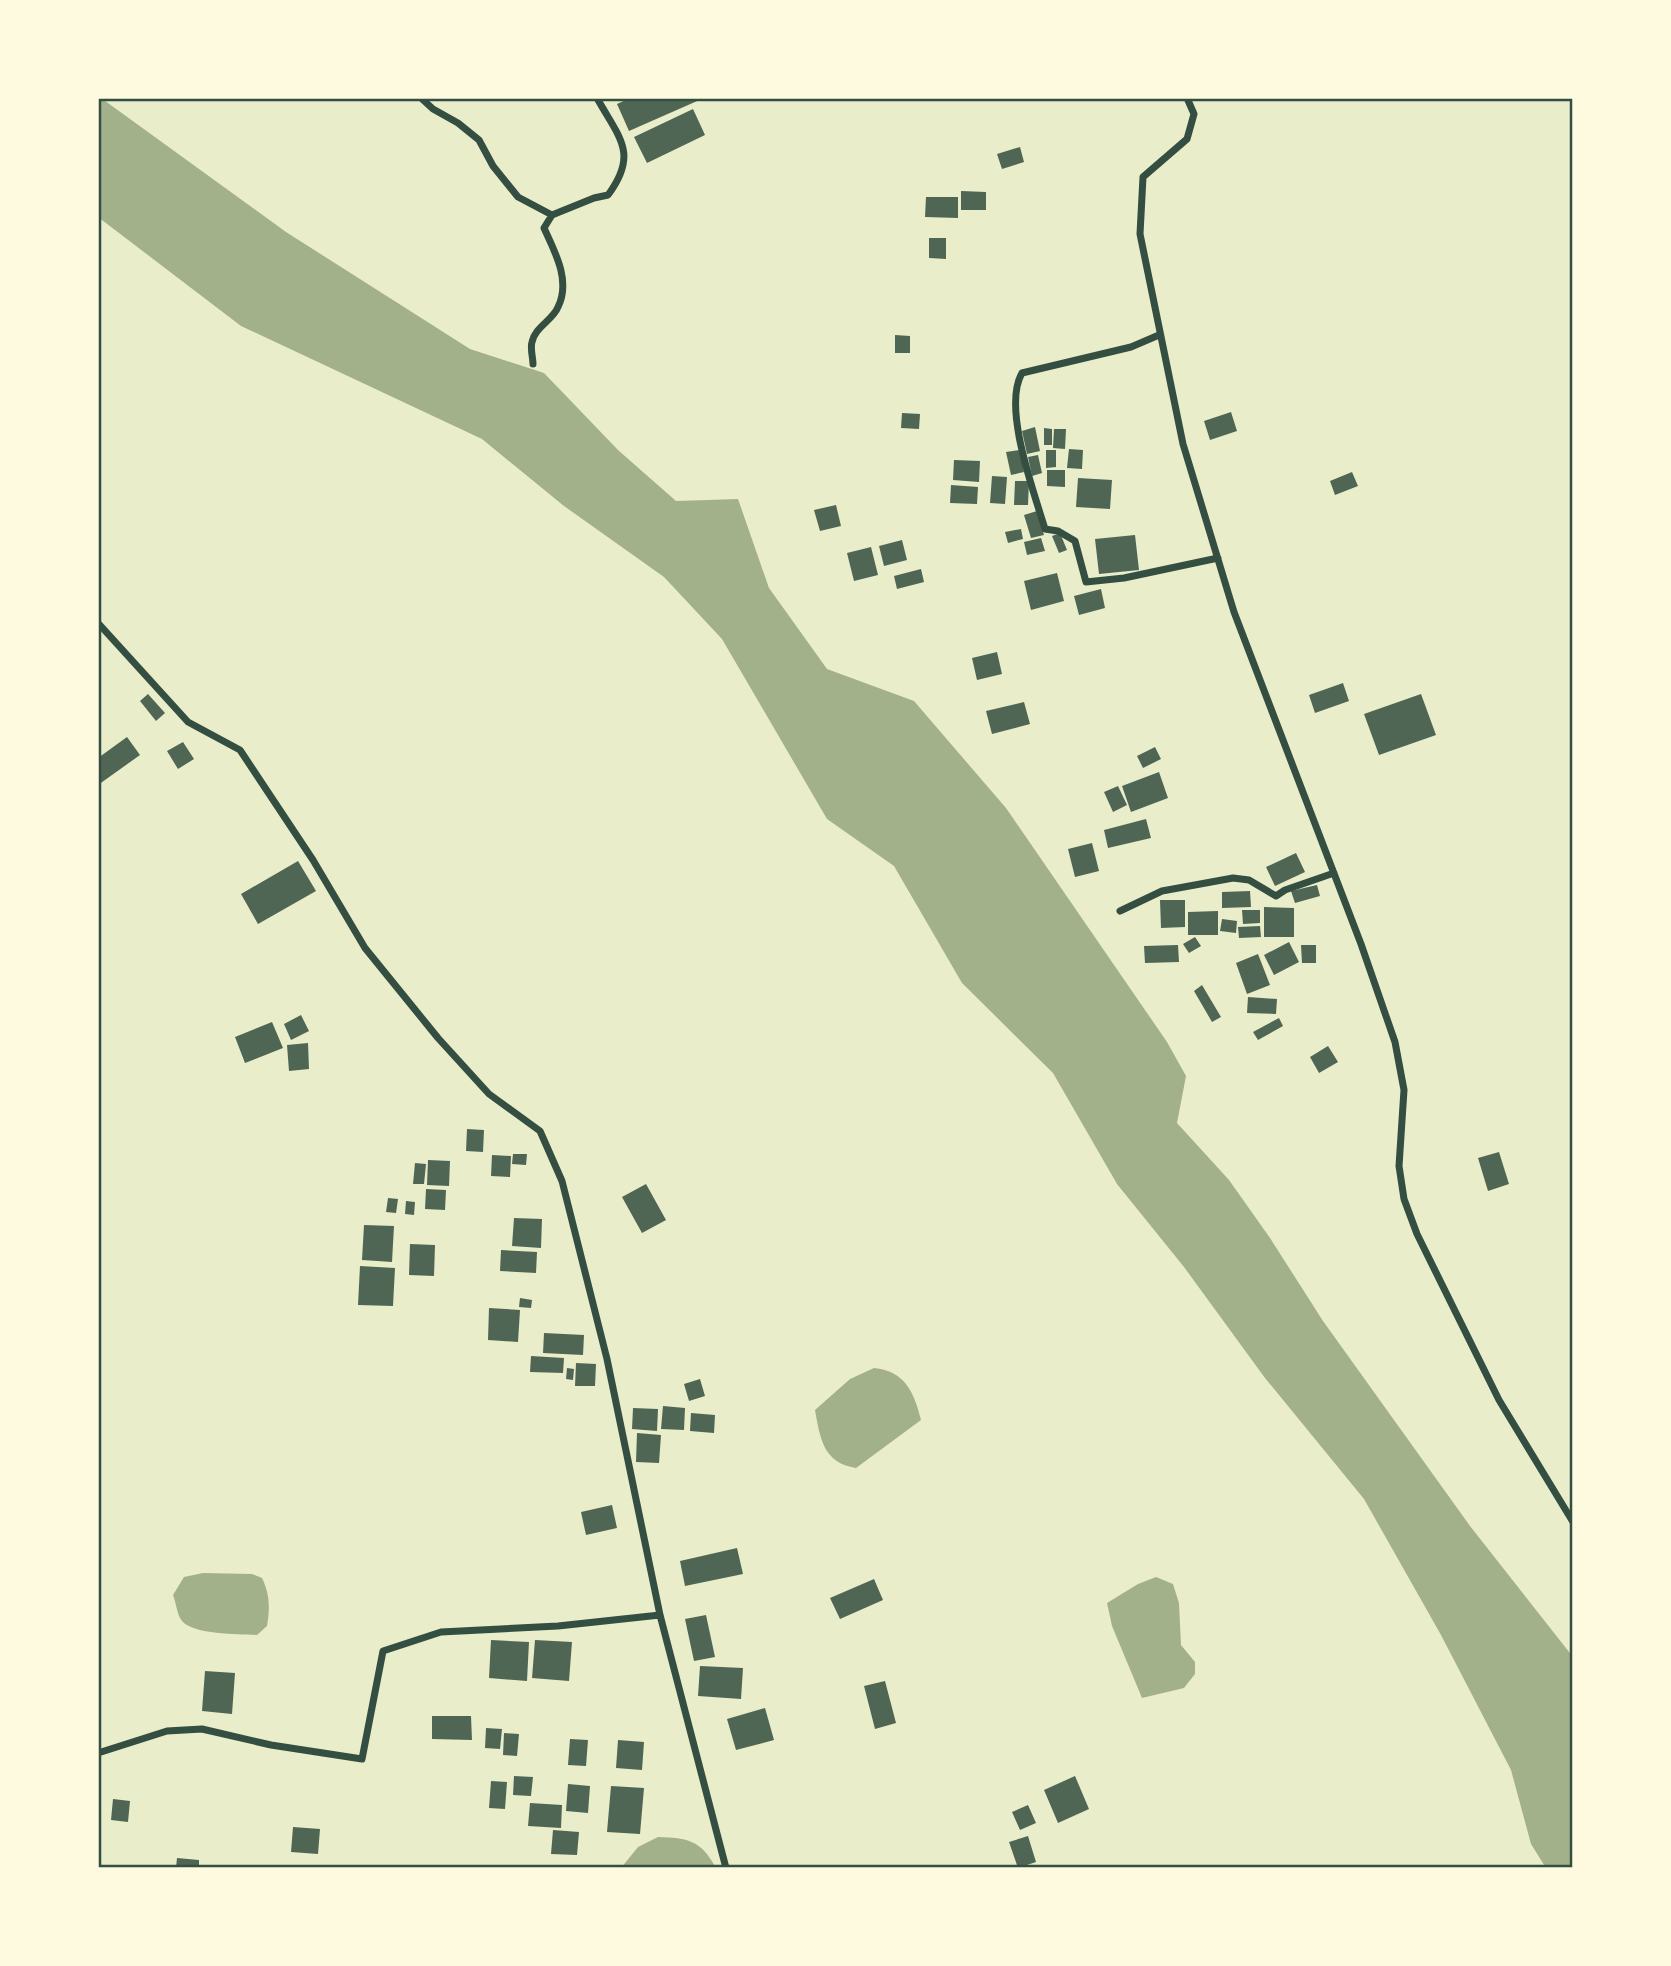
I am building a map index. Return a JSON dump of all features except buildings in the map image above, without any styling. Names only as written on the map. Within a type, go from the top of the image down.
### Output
[{"type":"street","points":[[421,98],[479,140],[493,166],[518,197],[552,215]]},
{"type":"street","points":[[533,364],[532,343],[538,331],[558,308],[563,289],[559,263],[544,228],[552,215],[608,195],[625,164],[625,150],[597,98]]},
{"type":"street","points":[[1188,98],[1194,114],[1187,139],[1143,177],[1140,234],[1183,444],[1234,612],[1334,873],[1395,1042],[1404,1090],[1399,1166],[1404,1199],[1417,1234],[1499,1400],[1573,1522]]},
{"type":"street","points":[[1159,335],[1131,347],[1021,373],[1015,384],[1015,415],[1025,461],[1045,530],[1058,531],[1075,541],[1086,582],[1124,578],[1218,558]]},
{"type":"street","points":[[98,623],[188,722],[240,750],[313,860],[365,947],[438,1038],[489,1094],[540,1132],[562,1181],[607,1359],[660,1615],[726,1868]]},
{"type":"street","points":[[1120,911],[1162,891],[1233,878],[1249,880],[1276,896],[1285,890],[1334,873]]},
{"type":"street","points":[[98,1754],[167,1731],[202,1729],[271,1745],[362,1759],[383,1651],[441,1632],[558,1626],[660,1615]]},
{"type":"shaded area","points":[[98,98],[286,232],[470,349],[544,373],[618,450],[676,501],[738,499],[769,588],[827,669],[914,701],[1006,808],[1167,1042],[1186,1076],[1177,1123],[1229,1180],[1323,1321],[1470,1526],[1573,1657],[1573,1868],[1546,1868],[1531,1844],[1511,1770],[1441,1635],[1364,1499],[1265,1378],[1184,1267],[1117,1184],[1053,1073],[962,983],[894,866],[827,819],[722,639],[664,577],[564,506],[482,439],[241,326],[98,217]]},
{"type":"shaded area","points":[[874,1368],[901,1378],[915,1400],[921,1420],[856,1468],[836,1461],[825,1448],[815,1410],[850,1379]]},
{"type":"shaded area","points":[[203,1573],[252,1574],[262,1578],[269,1602],[267,1626],[257,1635],[206,1631],[188,1626],[179,1615],[173,1595],[184,1577]]},
{"type":"shaded area","points":[[1156,1577],[1173,1584],[1179,1603],[1181,1645],[1195,1662],[1195,1674],[1184,1688],[1142,1698],[1112,1626],[1107,1603],[1138,1584]]},
{"type":"shaded area","points":[[658,1837],[693,1842],[705,1851],[716,1868],[621,1868],[638,1847]]}]
